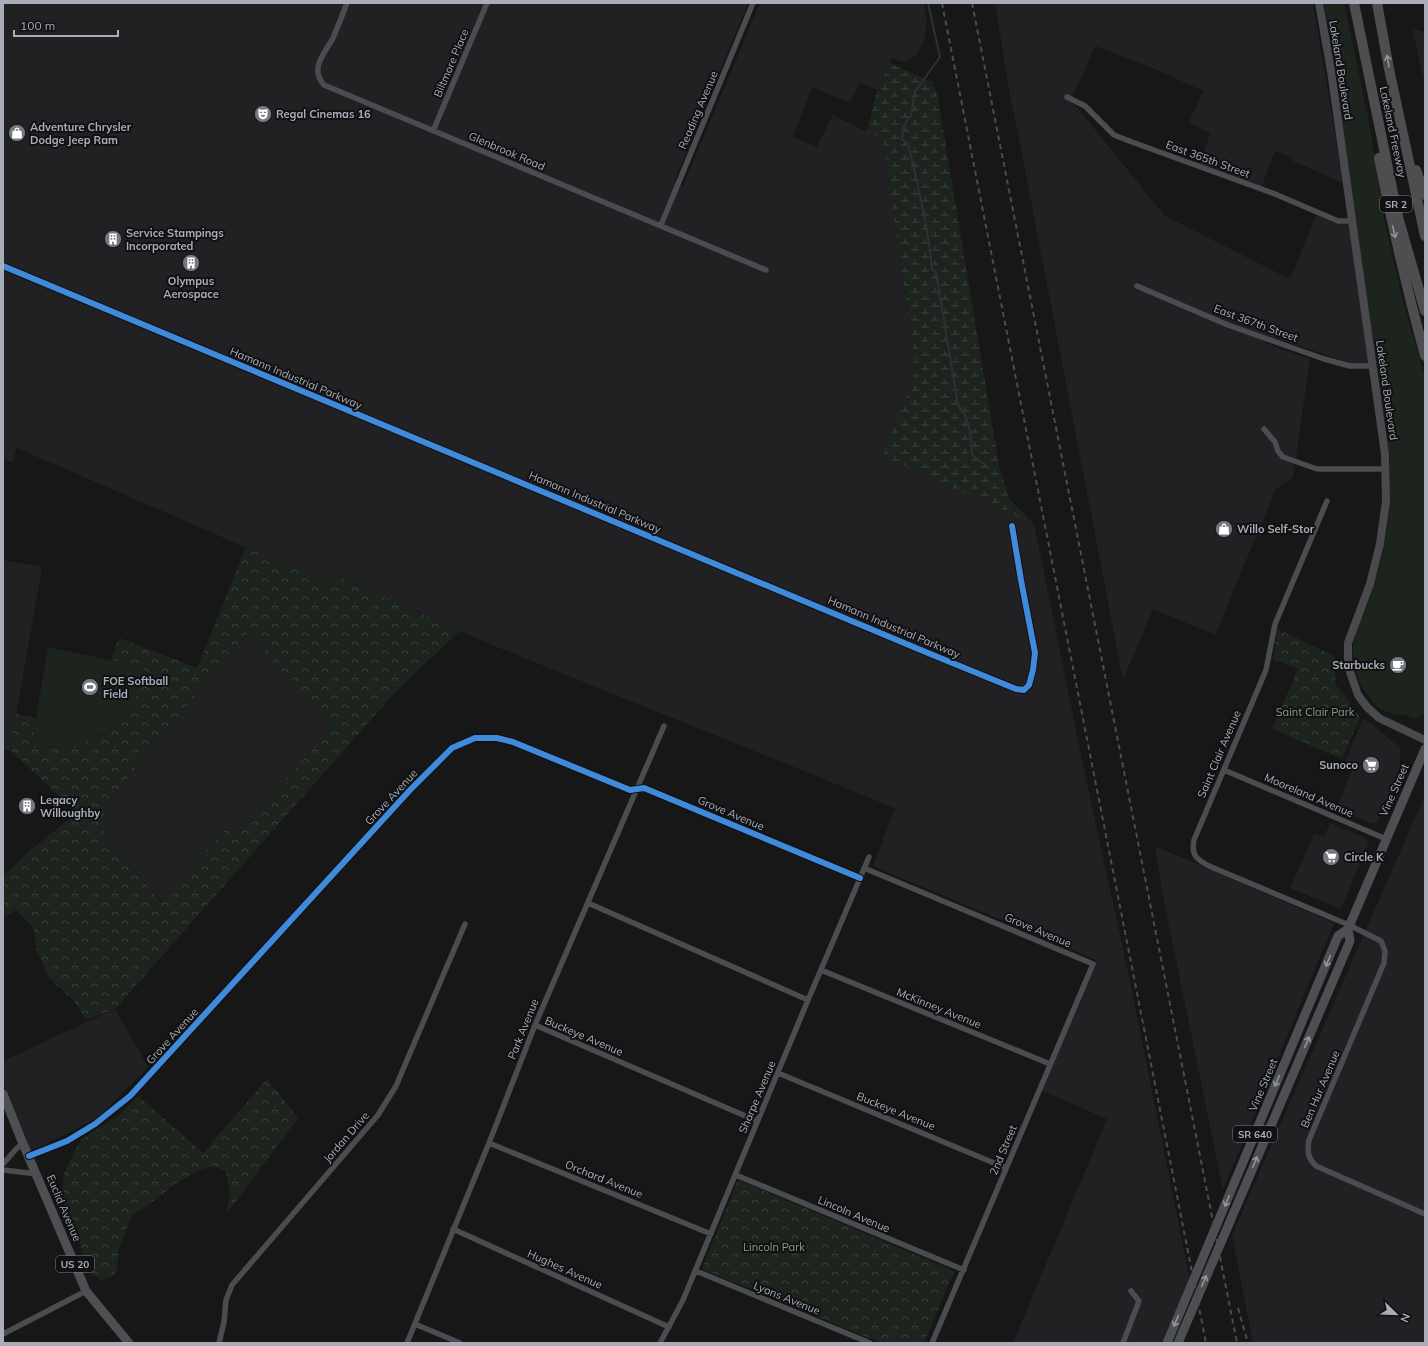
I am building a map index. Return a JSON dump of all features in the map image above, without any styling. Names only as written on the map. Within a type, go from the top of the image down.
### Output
[{"type":"highway","name":"Lakeland Freeway","points":[[1354,3],[1398,217],[1425,311]]},
{"type":"highway","name":"Lakeland Freeway","points":[[1377,3],[1389,69],[1425,236]]},
{"type":"highway","points":[[1374,96],[1378,148],[1390,216],[1409,298],[1425,356]]},
{"type":"highway","points":[[1405,140],[1425,195]]},
{"type":"main road","name":"Vine Street","points":[[1167,1343],[1338,936],[1348,927],[1425,749]]},
{"type":"main road","name":"Vine Street","points":[[1178,1343],[1350,941],[1348,927]]},
{"type":"main road","name":"Euclid Avenue","points":[[3,1094],[86,1291],[129,1343]]},
{"type":"street","name":"Glenbrook Road","points":[[348,3],[318,66],[318,76],[327,86],[766,270]]},
{"type":"street","name":"Biltmore Place","points":[[433,131],[487,3]]},
{"type":"street","name":"Reading Avenue","points":[[661,225],[753,3]]},
{"type":"street","name":"Lakeland Boulevard","points":[[1319,3],[1331,71],[1385,454],[1386,501],[1380,544],[1370,584],[1348,643],[1350,672],[1358,695],[1367,708],[1379,718],[1425,740]]},
{"type":"street","name":"East 365th Street","points":[[1067,97],[1085,106],[1114,135],[1275,194],[1338,221],[1351,221]]},
{"type":"street","name":"Hamann Industrial Parkway","points":[[3,266],[928,653],[1016,689],[1024,690],[1029,685],[1036,654],[1012,526]]},
{"type":"street","name":"East 367th Street","points":[[1137,286],[1228,325],[1324,359],[1350,366],[1372,366]]},
{"type":"street","points":[[1264,429],[1275,442],[1278,451],[1283,457],[1318,469],[1385,469]]},
{"type":"street","name":"Saint Clair Avenue","points":[[1327,501],[1275,624],[1266,670],[1194,840],[1192,848],[1199,861],[1208,866],[1348,927]]},
{"type":"street","name":"Park Avenue","points":[[407,1343],[535,1026],[664,726]]},
{"type":"street","name":"Grove Avenue","points":[[29,1156],[67,1141],[95,1124],[130,1096],[410,790],[452,748],[475,738],[497,738],[513,742],[630,790],[644,788],[860,878]]},
{"type":"street","name":"Mooreland Avenue","points":[[1224,770],[1386,839]]},
{"type":"street","name":"Sharpe Avenue","points":[[660,1343],[684,1300],[808,1000],[869,858]]},
{"type":"street","name":"Grove Avenue","points":[[864,868],[1093,964]]},
{"type":"street","points":[[588,903],[808,1000]]},
{"type":"street","name":"Jordan Drive","points":[[219,1343],[224,1322],[226,1300],[232,1285],[378,1115],[396,1086],[464,924]]},
{"type":"street","name":"Ben Hur Avenue","points":[[1348,927],[1381,941],[1385,951],[1384,963],[1309,1140],[1307,1148],[1308,1156],[1316,1166],[1425,1214]]},
{"type":"street","name":"2nd Street","points":[[932,1343],[1093,964]]},
{"type":"street","name":"McKinney Avenue","points":[[821,970],[1050,1064]]},
{"type":"street","name":"Buckeye Avenue","points":[[535,1026],[758,1121]]},
{"type":"street","name":"Buckeye Avenue","points":[[778,1073],[1006,1168]]},
{"type":"street","name":"Orchard Avenue","points":[[489,1143],[711,1234]]},
{"type":"street","points":[[3,1164],[16,1148],[23,1144]]},
{"type":"street","points":[[3,1170],[37,1174]]},
{"type":"street","name":"Lincoln Avenue","points":[[736,1175],[964,1270]]},
{"type":"street","name":"Hughes Avenue","points":[[453,1229],[669,1327]]},
{"type":"street","name":"Lyons Avenue","points":[[696,1271],[870,1343]]},
{"type":"street","points":[[3,1334],[86,1291]]},
{"type":"street","points":[[1123,1343],[1139,1301],[1131,1291]]},
{"type":"street","points":[[414,1324],[460,1343]]},
{"type":"shaded area","points":[[3,3],[748,3],[674,182],[683,186],[760,3],[924,3],[927,22],[924,42],[916,56],[902,62],[892,58],[877,90],[859,83],[850,103],[812,87],[793,137],[817,147],[833,115],[883,140],[916,371],[884,456],[1034,524],[1086,779],[1128,972],[1190,1281],[1164,1343],[1013,1343],[1107,1119],[1040,1090],[1096,960],[873,866],[895,808],[480,640],[334,574],[330,584],[17,447],[13,462],[3,460],[3,254],[5,249],[3,248]]},
{"type":"shaded area","points":[[995,3],[1313,3],[1343,183],[1291,160],[1292,158],[1275,151],[1261,188],[1199,165],[1210,134],[1189,122],[1203,91],[1153,68],[1095,46],[1071,102],[1080,111],[1165,216],[1290,279],[1316,215],[1337,224],[1349,224],[1369,364],[1350,363],[1269,336],[1265,343],[1310,359],[1293,477],[1276,489],[1215,635],[1153,609],[1123,680],[1011,101]]},
{"type":"shaded area","points":[[1412,28],[1425,32],[1425,80],[1424,80]]},
{"type":"shaded area","points":[[3,560],[42,567],[10,750],[3,751]]},
{"type":"shaded area","points":[[248,632],[331,726],[242,831],[225,830],[162,902],[104,837],[105,808],[162,732],[172,738],[168,730]]},
{"type":"shaded area","points":[[1363,719],[1372,724],[1400,748],[1400,766],[1379,820],[1374,824],[1336,809],[1354,766],[1345,761]]},
{"type":"shaded area","points":[[1425,795],[1425,1343],[1253,1343],[1232,1235]]},
{"type":"shaded area","points":[[1330,823],[1366,838],[1368,845],[1340,909],[1290,888],[1314,834],[1324,837]]},
{"type":"shaded area","points":[[1155,846],[1334,923],[1223,1190],[1163,896]]},
{"type":"shaded area","points":[[115,1009],[148,1067],[99,1117],[40,1147],[30,1150],[3,1082],[3,1061]]},
{"type":"green space","points":[[1324,3],[1344,3],[1368,117],[1385,223],[1402,297],[1425,379],[1425,711],[1419,718],[1390,713],[1377,706],[1362,686],[1353,661],[1353,643],[1355,634],[1359,622],[1367,607],[1383,553],[1389,506],[1390,459]]},
{"type":"green space","points":[[890,63],[932,82],[937,93],[999,466],[1010,500],[1034,524],[883,456],[916,371],[883,140],[867,132],[877,90]]},
{"type":"green space","points":[[246,547],[329,584],[333,574],[460,631],[399,688],[115,1009],[86,1020],[74,1001],[49,978],[37,950],[33,927],[16,910],[3,918],[3,876],[26,854],[77,813],[10,750],[16,714],[36,718],[32,741],[56,747],[80,745],[91,741],[112,728],[124,717],[135,700],[141,686],[144,672],[144,667],[111,660],[119,638],[197,668]],"holes":[[[248,632],[331,726],[242,831],[225,830],[161,902],[104,837],[105,808],[162,732],[173,739],[168,730]]]},
{"type":"green space","name":"Saint Clair Park","points":[[1277,629],[1334,656],[1336,685],[1360,717],[1342,759],[1272,729],[1298,669],[1273,659]]},
{"type":"green space","name":"FOE Softball Field","points":[[48,647],[144,667],[144,674],[140,688],[130,709],[114,727],[89,743],[60,747],[32,741]]},
{"type":"green space","points":[[267,1079],[298,1118],[227,1213],[230,1194],[226,1171],[214,1166],[199,1170],[175,1184],[147,1206],[132,1215],[118,1252],[117,1271],[111,1277],[101,1280],[91,1273],[62,1199],[64,1174],[82,1139],[119,1115],[138,1096],[203,1153]]},
{"type":"green space","name":"Lincoln Park","points":[[738,1180],[954,1271],[924,1343],[881,1343],[702,1269]]},
{"type":"waterway","points":[[928,3],[940,57],[914,93],[912,113],[904,126],[902,139],[908,144],[928,237],[932,269],[936,272],[958,405],[968,423],[971,435],[972,455],[984,464]]},
{"type":"railway","points":[[942,3],[1206,1343]]},
{"type":"railway","points":[[972,3],[1237,1343]]},
{"type":"railway","points":[[1238,1308],[1248,1343]]},
{"type":"cycle path","points":[[3,266],[928,653],[1016,689],[1024,690],[1029,685],[1035,653],[1012,526]]},
{"type":"cycle path","points":[[29,1156],[67,1141],[95,1124],[130,1096],[410,790],[452,748],[475,738],[497,738],[513,742],[630,790],[644,788],[860,878]]},
{"type":"place","name":"Regal Cinemas 16","points":[[263,114]]},
{"type":"place","name":"Adventure Chrysler Dodge Jeep Ram","points":[[17,133]]},
{"type":"place","name":"Service Stampings Incorporated","points":[[113,239]]},
{"type":"place","name":"Olympus Aerospace","points":[[191,263]]},
{"type":"place","name":"Willo Self-Stor","points":[[1224,529]]},
{"type":"place","name":"Starbucks","points":[[1398,665]]},
{"type":"place","name":"FOE Softball Field","points":[[90,687]]},
{"type":"place","name":"Sunoco","points":[[1371,765]]},
{"type":"place","name":"Legacy Willoughby","points":[[27,806]]},
{"type":"place","name":"Circle K","points":[[1331,857]]}]
